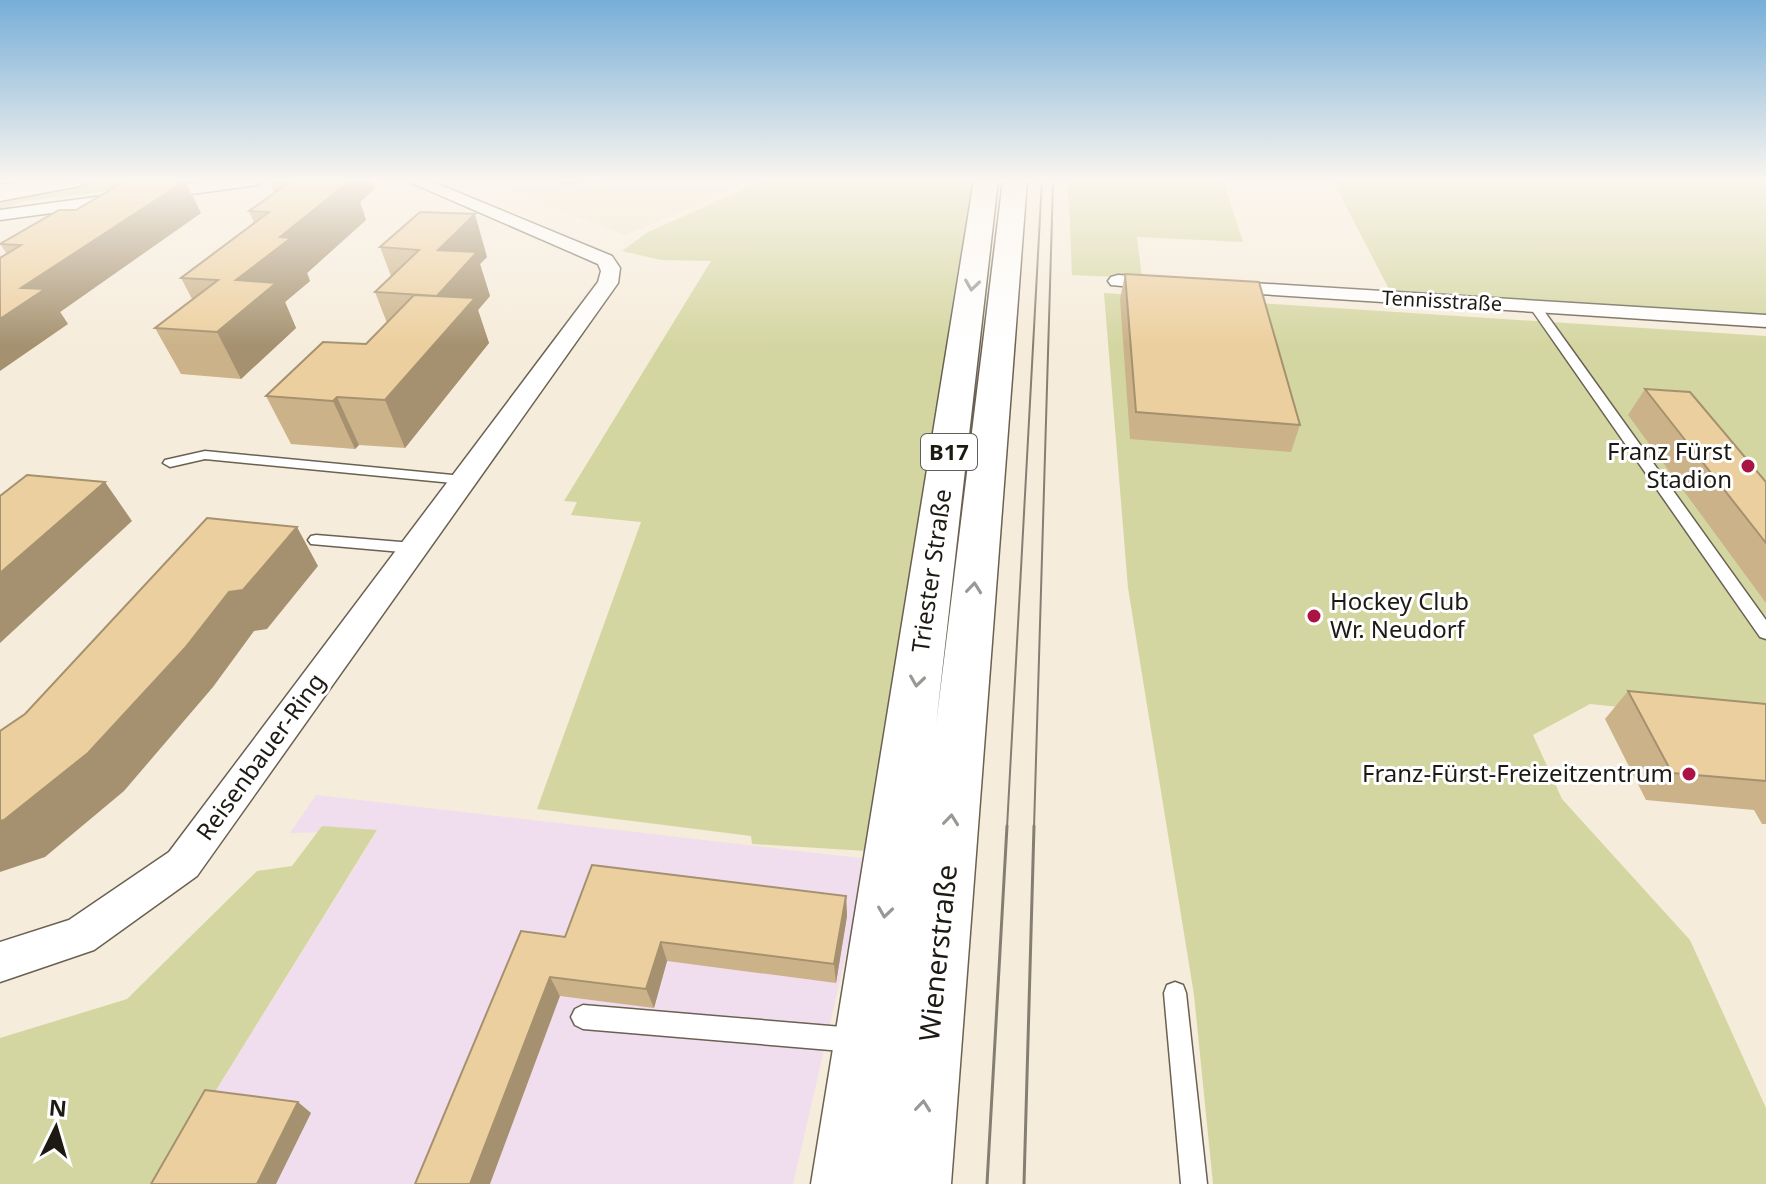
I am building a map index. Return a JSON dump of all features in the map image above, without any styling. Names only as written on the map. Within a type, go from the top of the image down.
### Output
[{"type":"main road","name":"Triester Straße","points":[[936,723],[981,235]]},
{"type":"main road","name":"Triester Straße","points":[[936,723],[1007,235]]},
{"type":"main road","name":"B17","points":[[847,1184],[867,1041],[936,723]]},
{"type":"main road","name":"Wienerstraße","points":[[915,1184],[936,723]]},
{"type":"street","name":"Reisenbauer-Ring","points":[[0,962],[80,936],[183,864],[608,283],[611,266],[605,260],[546,235]]},
{"type":"street","name":"Tennisstraße","points":[[1118,281],[1766,321]]},
{"type":"lane","points":[[1535,306],[1766,633]]},
{"type":"lane","points":[[189,447],[205,455]]},
{"type":"lane","points":[[170,463],[205,455],[463,480]]},
{"type":"lane","points":[[316,540],[413,548]]},
{"type":"lane","points":[[1175,993],[1194,1184]]},
{"type":"lane","points":[[583,1017],[867,1041]]},
{"type":"shaded area","points":[[316,795],[868,859],[793,1184],[158,1184],[377,831],[290,833]]},
{"type":"green space","points":[[644,235],[964,235],[866,851],[752,844],[751,836],[537,809],[641,522],[571,515],[577,502],[564,501],[711,261],[661,260],[622,251]]},
{"type":"green space","points":[[1070,235],[1241,235],[1243,242],[1137,237],[1142,278],[1072,275]]},
{"type":"green space","points":[[1361,235],[1766,235],[1766,314],[1391,293]]},
{"type":"green space","points":[[1104,293],[1766,336],[1766,722],[1590,704],[1533,735],[1562,799],[1690,940],[1766,1108],[1766,1184],[1213,1184],[1194,995],[1128,588]]},
{"type":"green space","points":[[322,826],[377,830],[158,1184],[0,1184],[0,1038],[127,999],[257,871],[292,866]]},
{"type":"building","points":[[15,235],[102,235],[21,288],[45,289],[0,319],[0,258],[21,245],[0,244]]},
{"type":"building","points":[[238,235],[291,238],[236,280],[276,283],[217,332],[155,328],[218,280],[181,278]]},
{"type":"building","points":[[393,235],[453,235],[438,250],[477,252],[437,296],[375,292],[419,250],[380,247]]},
{"type":"building","points":[[1125,274],[1259,282],[1300,425],[1136,412]]},
{"type":"building","points":[[414,295],[475,298],[385,400],[337,397],[333,401],[266,396],[323,342],[366,344]]},
{"type":"building","points":[[1645,389],[1690,392],[1766,482],[1766,543]]},
{"type":"building","points":[[27,475],[105,482],[0,573],[0,496]]},
{"type":"building","points":[[207,518],[297,527],[243,590],[229,592],[185,648],[88,753],[0,821],[0,731],[25,714]]},
{"type":"building","points":[[1628,691],[1766,704],[1766,781],[1672,773]]},
{"type":"building","points":[[592,865],[846,896],[834,964],[661,942],[646,989],[550,977],[470,1184],[415,1184],[521,931],[565,937]]},
{"type":"building","points":[[205,1090],[298,1102],[257,1184],[151,1184]]},
{"type":"tram line","points":[[1007,828],[1039,235]]},
{"type":"tram line","points":[[1034,828],[1051,235]]},
{"type":"tram line","points":[[987,1184],[1007,826]]},
{"type":"tram line","points":[[1024,1184],[1034,826]]},
{"type":"place","name":"Franz Fürst Stadion","points":[[1748,466]]},
{"type":"place","name":"Hockey Club Wr. Neudorf","points":[[1314,616]]},
{"type":"place","name":"Franz-Fürst-Freizeitzentrum","points":[[1689,774]]}]
